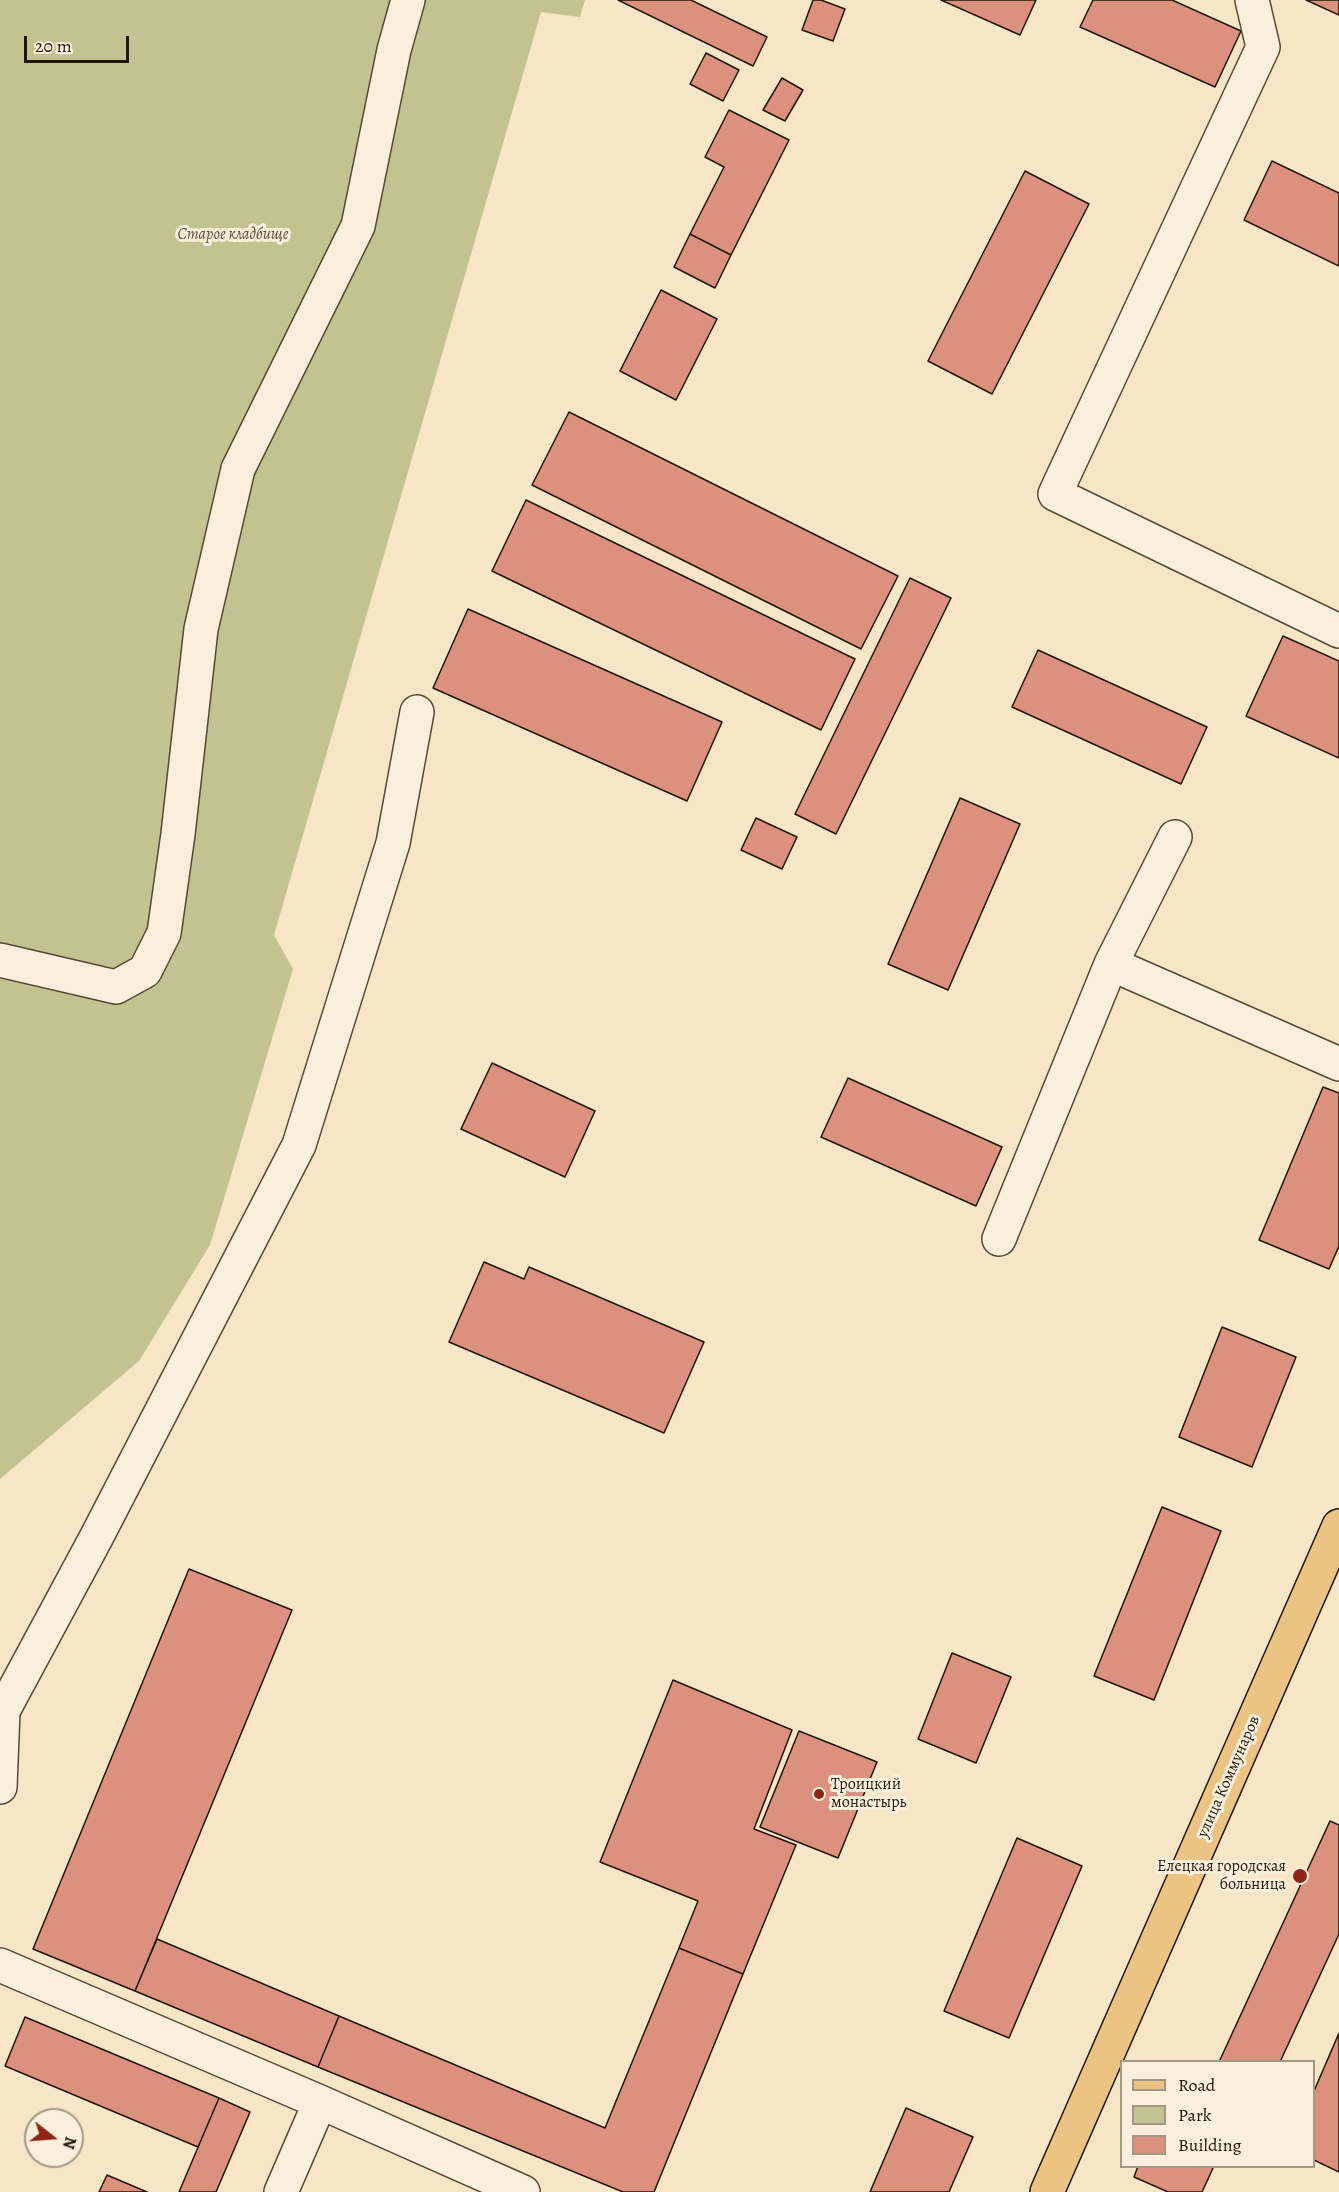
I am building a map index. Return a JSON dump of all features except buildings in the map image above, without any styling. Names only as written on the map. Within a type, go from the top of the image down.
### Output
[{"type":"main road","name":"улица Коммунаров","points":[[1047,2192],[1339,1526]]},
{"type":"street","points":[[0,960],[116,987],[145,971],[164,933],[178,834],[201,629],[238,469],[358,226],[394,50],[408,0]]},
{"type":"street","points":[[1252,0],[1263,47],[1055,494],[1339,630]]},
{"type":"street","points":[[0,1787],[3,1711],[96,1538],[298,1145],[393,843],[417,712]]},
{"type":"street","points":[[999,1239],[1111,964],[1175,837]]},
{"type":"street","points":[[1111,964],[1339,1064]]},
{"type":"street","points":[[0,1965],[523,2192]]},
{"type":"street","points":[[281,2192],[320,2102]]},
{"type":"green space","name":"Старое кладбище","points":[[0,0],[585,0],[580,17],[541,12],[274,935],[293,969],[210,1245],[139,1361],[0,1479]]},
{"type":"place","name":"Троицкий монастырь","points":[[819,1794]]},
{"type":"place","name":"Елецкая городская больница","points":[[1300,1876]]}]
